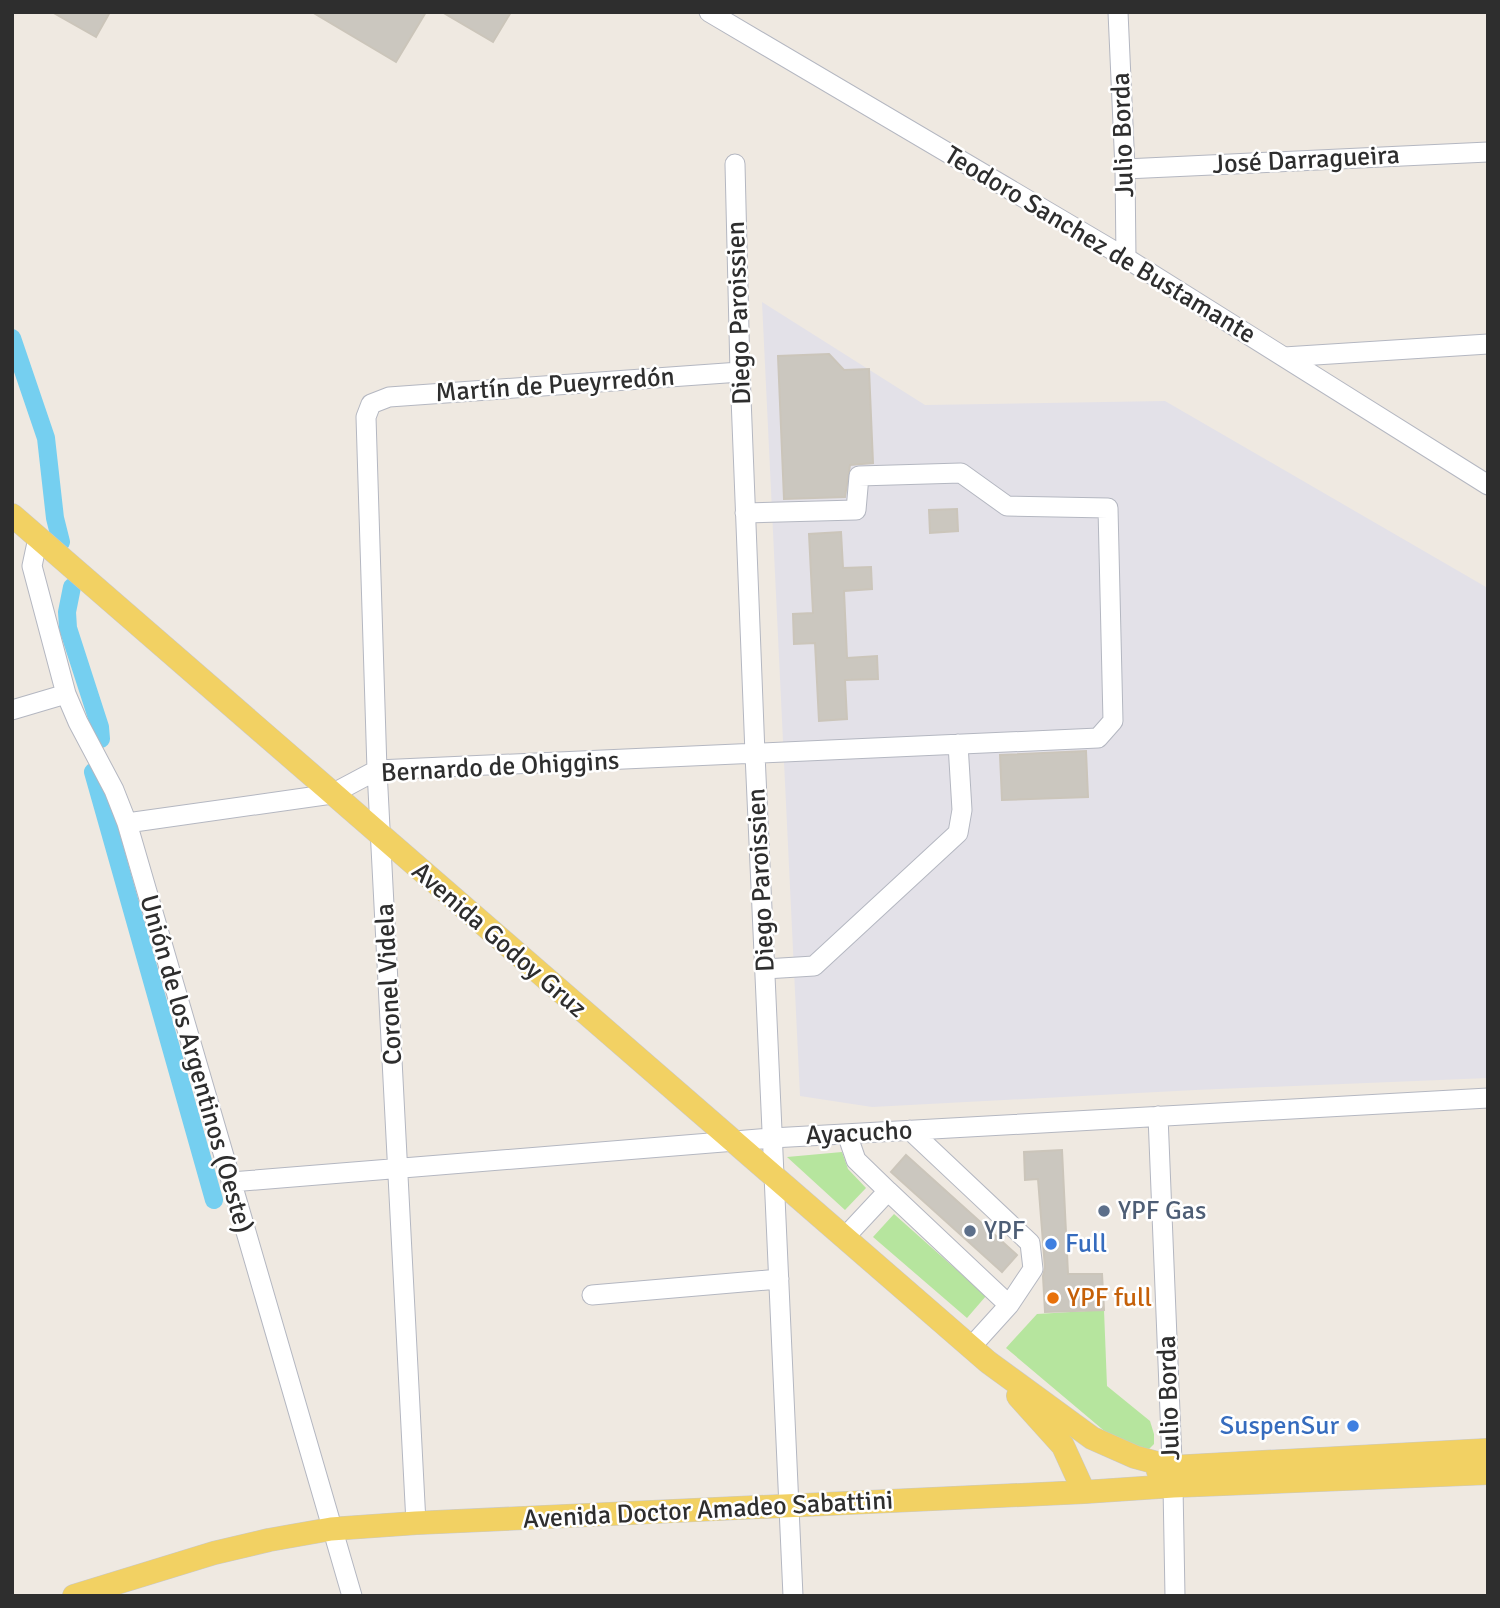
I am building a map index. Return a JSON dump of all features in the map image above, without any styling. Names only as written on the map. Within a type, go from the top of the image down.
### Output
[{"type":"main road","name":"Avenida Godoy Gruz","points":[[12,515],[980,1355],[1092,1438],[1173,1476]]},
{"type":"main road","name":"Avenida Godoy Gruz","points":[[980,1355],[1063,1446],[1084,1492]]},
{"type":"main road","name":"Avenida Doctor Amadeo Sabattini","points":[[74,1596],[214,1553],[331,1529],[1084,1492],[1173,1476],[1488,1450]]},
{"type":"main road","name":"Avenida Doctor Amadeo Sabattini","points":[[1173,1476],[1488,1473]]},
{"type":"street","name":"Teodoro Sanchez de Bustamante","points":[[709,12],[736,21],[1126,258],[1488,485]]},
{"type":"street","name":"Julio Borda","points":[[1118,12],[1126,258]]},
{"type":"street","name":"José Darragueira","points":[[1125,169],[1488,152]]},
{"type":"street","name":"Diego Paroissien","points":[[735,164],[755,754],[793,1596]]},
{"type":"street","points":[[1284,357],[1488,344]]},
{"type":"street","name":"Martín de Pueyrredón","points":[[371,404],[389,397],[740,372]]},
{"type":"street","name":"Coronel Videla","points":[[371,404],[366,417],[377,769],[416,1523]]},
{"type":"street","name":"Bernardo de Ohiggins","points":[[127,824],[332,794],[377,769],[1098,738],[1112,721],[1108,508],[1007,506],[961,472],[859,476],[856,510],[746,513]]},
{"type":"street","name":"Unión de los Argentinos (Oeste)","points":[[38,538],[32,566],[66,694],[114,790],[127,824],[352,1596]]},
{"type":"street","points":[[12,710],[66,694]]},
{"type":"street","points":[[765,969],[814,966],[958,832],[962,810],[958,744]]},
{"type":"street","name":"Ayacucho","points":[[231,1182],[772,1138],[1488,1098]]},
{"type":"street","name":"Julio Borda","points":[[1158,1116],[1173,1476],[1175,1596]]},
{"type":"street","points":[[910,1130],[1030,1243],[1033,1269],[980,1355]]},
{"type":"street","points":[[847,1134],[856,1160],[1009,1305]]},
{"type":"street","points":[[845,1237],[888,1191]]},
{"type":"street","points":[[592,1295],[779,1279]]},
{"type":"shaded area","points":[[762,302],[925,405],[1165,401],[1486,587],[1488,1078],[872,1107],[800,1096]]},
{"type":"green space","points":[[842,1152],[848,1169],[866,1188],[845,1210],[787,1157]]},
{"type":"green space","points":[[894,1214],[986,1296],[967,1318],[873,1237]]},
{"type":"green space","points":[[1104,1310],[1107,1386],[1150,1421],[1154,1444],[1148,1450],[1108,1434],[1006,1348],[1037,1314]]},
{"type":"building","points":[[52,12],[110,12],[96,37]]},
{"type":"building","points":[[312,12],[426,12],[396,62]]},
{"type":"building","points":[[442,12],[511,12],[493,42]]},
{"type":"building","points":[[829,354],[844,370],[869,369],[873,463],[850,465],[845,497],[784,499],[778,356]]},
{"type":"building","points":[[957,509],[958,531],[930,533],[929,510]]},
{"type":"building","points":[[841,532],[843,568],[871,567],[872,589],[844,591],[847,658],[877,656],[878,679],[845,680],[847,719],[819,721],[815,643],[794,644],[793,614],[813,613],[809,534]]},
{"type":"building","points":[[1086,751],[1088,797],[1002,800],[1000,755]]},
{"type":"building","points":[[1062,1150],[1068,1274],[1102,1274],[1104,1310],[1045,1312],[1045,1268],[1038,1179],[1025,1180],[1024,1152]]},
{"type":"building","points":[[906,1155],[1017,1255],[1002,1272],[891,1172]]},
{"type":"waterway","points":[[12,338],[46,438],[55,518],[61,542]]},
{"type":"waterway","points":[[72,587],[67,612],[68,628],[100,727],[101,739]]},
{"type":"waterway","points":[[93,772],[214,1200]]},
{"type":"place","name":"YPF Gas","points":[[1104,1211]]},
{"type":"place","name":"YPF","points":[[970,1231]]},
{"type":"place","name":"Full","points":[[1051,1244]]},
{"type":"place","name":"YPF full","points":[[1053,1298]]},
{"type":"place","name":"SuspenSur","points":[[1353,1426]]}]
